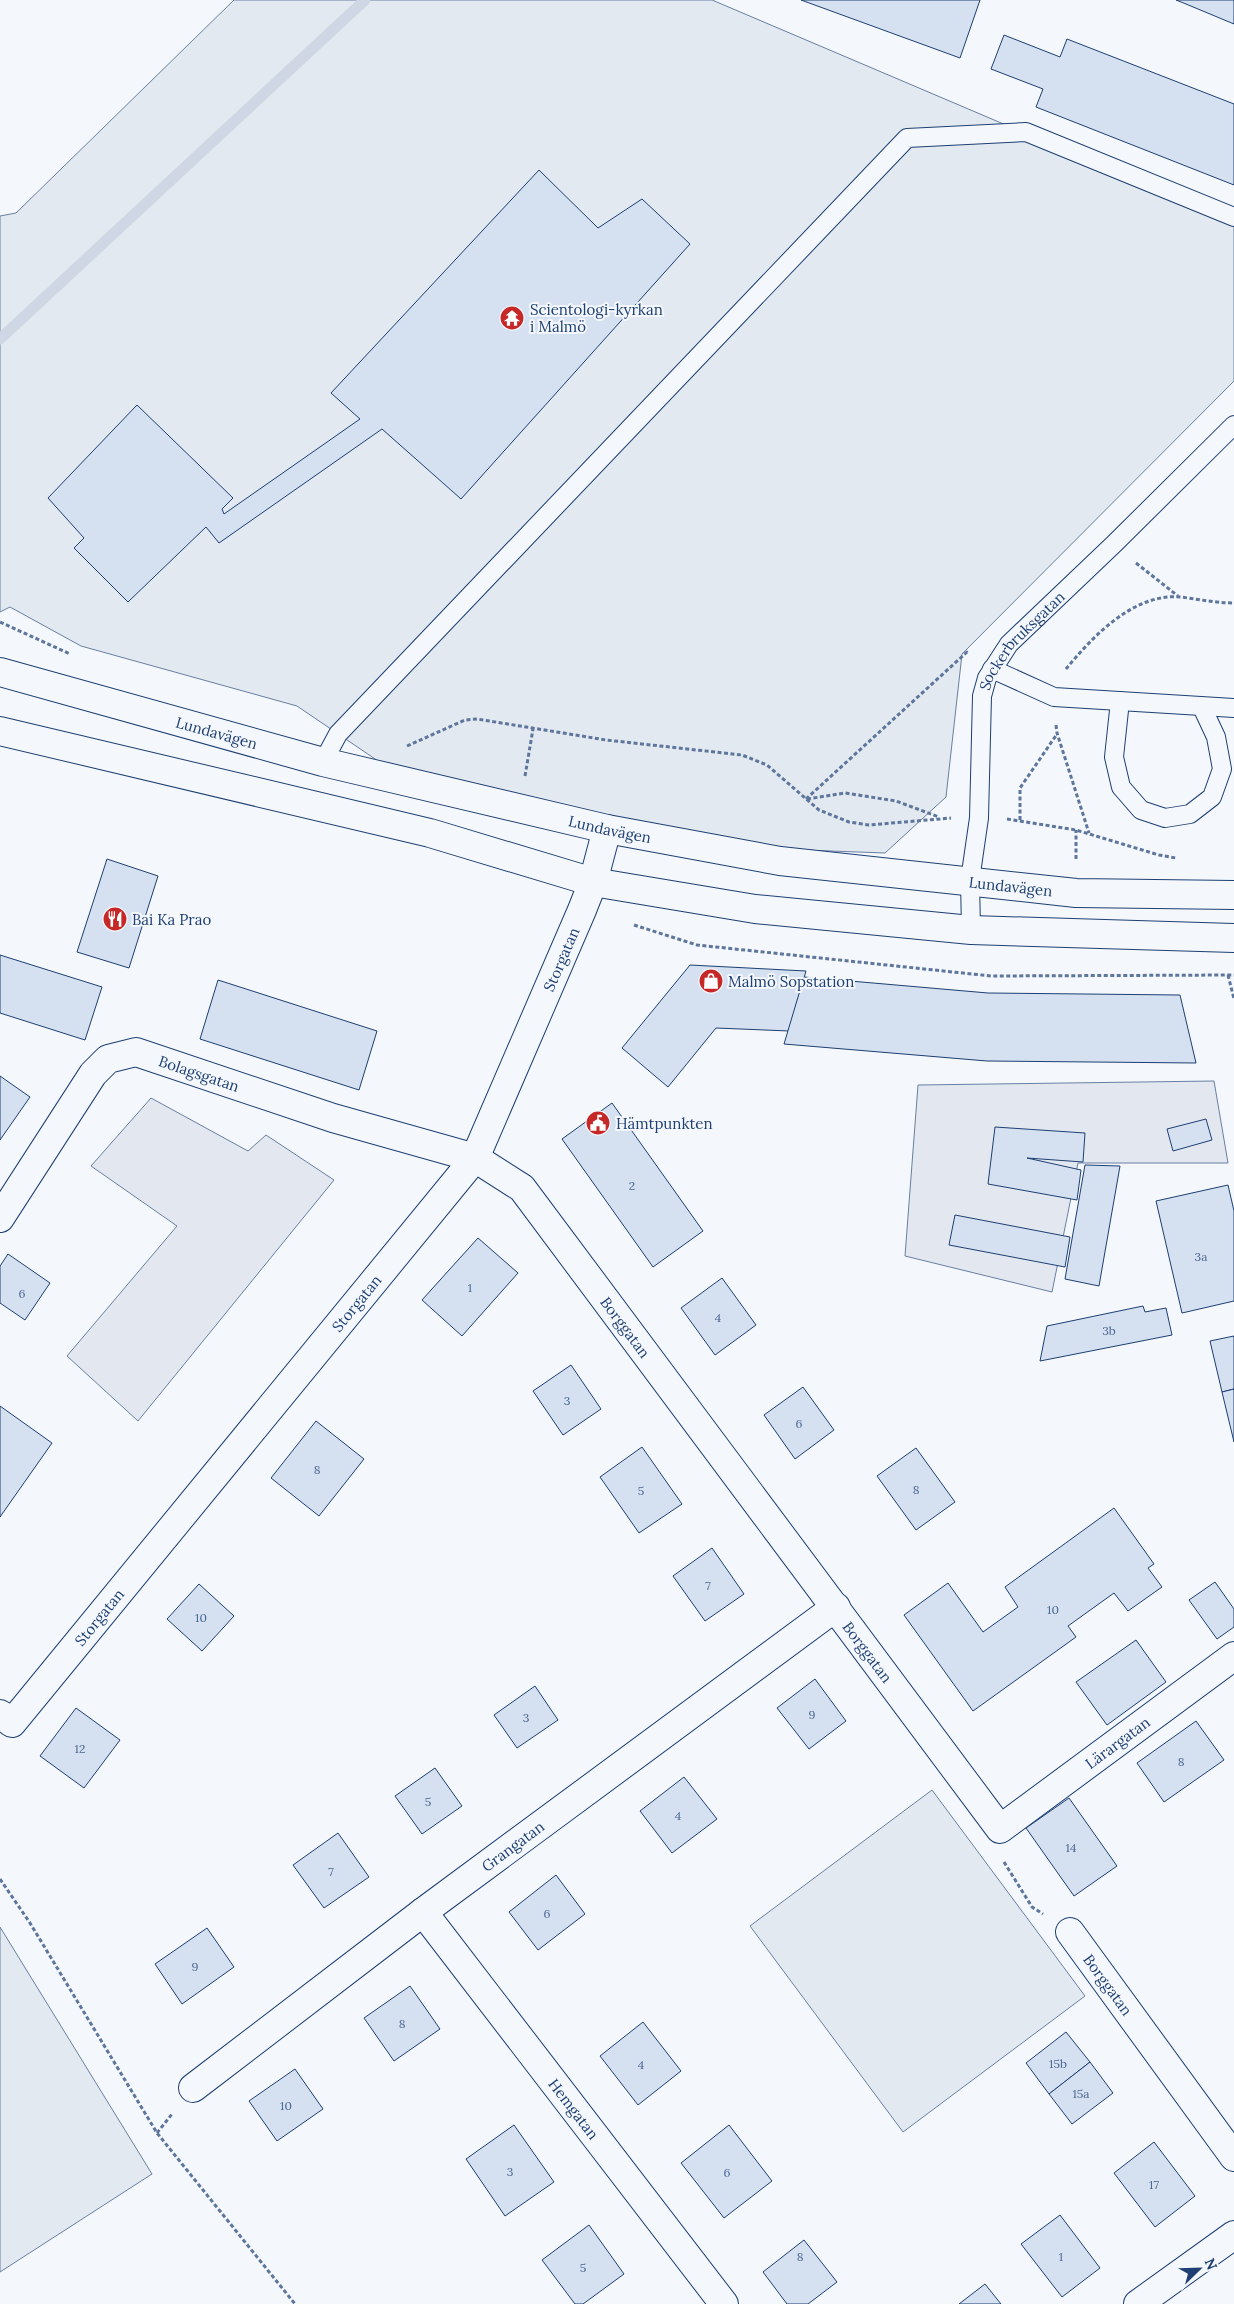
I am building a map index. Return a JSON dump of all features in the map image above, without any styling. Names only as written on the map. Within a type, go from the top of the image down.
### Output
[{"type":"street","name":"Lundavägen","points":[[0,672],[323,762],[607,829],[780,861],[970,880],[1076,893],[1234,895]]},
{"type":"street","points":[[0,731],[430,834],[593,882],[755,909],[971,930],[1234,938]]},
{"type":"street","name":"Storgatan","points":[[6,1719],[475,1158],[593,882],[607,829]]},
{"type":"street","name":"Bolagsgatan","points":[[0,1218],[94,1074],[108,1058],[136,1052],[333,1118],[475,1158]]},
{"type":"street","name":"Borggatan","points":[[475,1158],[522,1188],[836,1606],[1000,1829]]},
{"type":"street","name":"Grangatan","points":[[193,2088],[424,1912],[836,1606]]},
{"type":"street","name":"Lärargatan","points":[[1000,1829],[1234,1656]]},
{"type":"street","name":"Hemgatan","points":[[424,1912],[724,2304]]},
{"type":"street","name":"Borggatan","points":[[1070,1932],[1234,2157]]},
{"type":"street","points":[[1138,2304],[1234,2235]]},
{"type":"lane","points":[[323,762],[338,734],[907,138],[1026,132],[1234,217]]},
{"type":"lane","name":"Sockerbruksgatan","points":[[971,930],[970,880],[979,818],[982,696],[986,678],[1016,638],[1234,425]]},
{"type":"lane","points":[[992,669],[1054,697],[1234,708]]},
{"type":"lane","points":[[1120,701],[1114,757],[1121,787],[1142,810],[1165,818],[1190,814],[1212,797],[1222,769],[1216,737],[1202,707]]},
{"type":"path","points":[[1114,544],[1179,597]]},
{"type":"path","points":[[1089,834],[1057,733],[1054,697],[1058,682],[1081,650],[1126,612],[1143,603],[1161,598],[1179,597],[1217,603],[1234,603]]},
{"type":"path","points":[[0,622],[78,656]]},
{"type":"path","points":[[806,799],[966,652],[992,669]]},
{"type":"path","points":[[399,747],[412,745],[465,720],[477,719],[606,740],[742,755],[767,764],[806,799],[819,810],[832,816],[869,825],[942,818],[887,799],[845,793],[806,799]]},
{"type":"path","points":[[1057,733],[1020,788],[1020,820],[1089,834],[1159,855],[1184,858]]},
{"type":"path","points":[[1228,975],[1234,999]]},
{"type":"path","points":[[1000,1829],[996,1849],[1032,1907],[1070,1932]]},
{"type":"path","points":[[0,1879],[30,1923],[157,2132],[295,2304]]},
{"type":"shaded area","points":[[234,0],[712,0],[1234,222],[1234,381],[962,654],[946,797],[885,853],[776,849],[614,821],[381,763],[297,706],[81,646],[10,607],[0,612],[0,216],[16,213]]},
{"type":"shaded area","points":[[1214,1081],[1228,1163],[1078,1163],[1052,1292],[905,1256],[918,1085]]},
{"type":"shaded area","points":[[151,1098],[248,1151],[266,1135],[334,1180],[138,1421],[67,1356],[177,1226],[91,1166]]},
{"type":"shaded area","points":[[932,1790],[1085,1996],[903,2132],[750,1926]]},
{"type":"shaded area","points":[[0,1927],[152,2174],[0,2272]]},
{"type":"building","points":[[801,0],[980,0],[960,58]]},
{"type":"building","points":[[1176,0],[1234,0],[1234,24],[1186,4]]},
{"type":"building","points":[[1004,35],[1060,57],[1067,39],[1234,104],[1234,185],[1036,107],[1043,89],[991,69]]},
{"type":"building","name":"Scientologi-kyrkan i Malmö","points":[[539,170],[598,228],[642,199],[690,244],[461,499],[382,429],[219,543],[206,527],[128,602],[74,548],[84,538],[48,498],[137,405],[233,498],[222,509],[224,514],[360,419],[331,393]]},
{"type":"building","points":[[107,859],[158,876],[129,968],[77,952]]},
{"type":"building","points":[[0,955],[102,987],[85,1040],[0,1013]]},
{"type":"building","points":[[690,965],[806,971],[789,1031],[716,1028],[668,1087],[622,1048]]},
{"type":"building","points":[[804,977],[988,993],[1180,995],[1196,1063],[987,1061],[784,1044]]},
{"type":"building","points":[[218,980],[377,1031],[359,1090],[200,1039]]},
{"type":"building","points":[[0,1076],[30,1097],[0,1140]]},
{"type":"building","points":[[612,1103],[703,1231],[653,1267],[562,1139]]},
{"type":"building","points":[[1206,1119],[1212,1140],[1173,1151],[1167,1129]]},
{"type":"building","points":[[995,1127],[1085,1133],[1083,1162],[1027,1158],[1081,1170],[1077,1200],[988,1184]]},
{"type":"building","points":[[1085,1165],[1120,1166],[1099,1286],[1065,1279]]},
{"type":"building","points":[[1228,1185],[1234,1211],[1234,1301],[1182,1313],[1156,1201]]},
{"type":"building","points":[[955,1215],[1070,1237],[1065,1267],[949,1245]]},
{"type":"building","points":[[478,1238],[518,1273],[462,1336],[422,1300]]},
{"type":"building","points":[[8,1254],[50,1283],[25,1320],[0,1303],[0,1266]]},
{"type":"building","points":[[722,1278],[756,1325],[715,1355],[681,1308]]},
{"type":"building","points":[[1143,1306],[1145,1312],[1166,1308],[1172,1335],[1040,1361],[1047,1326]]},
{"type":"building","points":[[1234,1336],[1234,1389],[1222,1392],[1210,1341]]},
{"type":"building","points":[[571,1365],[601,1409],[563,1435],[533,1391]]},
{"type":"building","points":[[803,1387],[834,1430],[795,1459],[764,1415]]},
{"type":"building","points":[[1234,1389],[1234,1442],[1222,1392]]},
{"type":"building","points":[[0,1406],[52,1443],[0,1517]]},
{"type":"building","points":[[316,1421],[364,1459],[319,1516],[271,1478]]},
{"type":"building","points":[[642,1447],[682,1504],[639,1533],[600,1477]]},
{"type":"building","points":[[916,1448],[955,1502],[916,1530],[877,1476]]},
{"type":"building","points":[[1114,1508],[1154,1564],[1148,1568],[1162,1587],[1128,1611],[1114,1593],[1068,1626],[1076,1637],[973,1711],[904,1615],[948,1583],[983,1632],[1018,1607],[1005,1587]]},
{"type":"building","points":[[712,1548],[744,1594],[705,1621],[673,1576]]},
{"type":"building","points":[[1215,1582],[1234,1609],[1234,1627],[1217,1639],[1189,1600]]},
{"type":"building","points":[[199,1584],[234,1616],[202,1651],[167,1619]]},
{"type":"building","points":[[1136,1640],[1166,1682],[1107,1725],[1076,1682]]},
{"type":"building","points":[[815,1679],[846,1721],[809,1749],[777,1708]]},
{"type":"building","points":[[535,1686],[558,1720],[517,1748],[494,1715]]},
{"type":"building","points":[[76,1708],[120,1740],[84,1788],[40,1756]]},
{"type":"building","points":[[1196,1721],[1224,1760],[1164,1802],[1137,1763]]},
{"type":"building","points":[[435,1768],[462,1806],[422,1834],[395,1796]]},
{"type":"building","points":[[684,1777],[717,1819],[672,1853],[640,1811]]},
{"type":"building","points":[[1069,1798],[1117,1866],[1074,1896],[1026,1828]]},
{"type":"building","points":[[338,1833],[369,1877],[324,1908],[293,1865]]},
{"type":"building","points":[[556,1875],[585,1914],[538,1950],[509,1912]]},
{"type":"building","points":[[207,1928],[234,1967],[182,2004],[155,1964]]},
{"type":"building","points":[[410,1986],[440,2029],[394,2061],[364,2018]]},
{"type":"building","points":[[643,2022],[681,2071],[638,2105],[600,2056]]},
{"type":"building","points":[[1066,2032],[1090,2062],[1049,2094],[1026,2063]]},
{"type":"building","points":[[1090,2062],[1113,2093],[1072,2124],[1049,2094]]},
{"type":"building","points":[[295,2069],[323,2109],[277,2141],[249,2101]]},
{"type":"building","points":[[514,2125],[554,2182],[505,2216],[466,2159]]},
{"type":"building","points":[[729,2125],[772,2181],[724,2218],[681,2163]]},
{"type":"building","points":[[1154,2142],[1195,2196],[1155,2227],[1114,2173]]},
{"type":"building","points":[[1060,2215],[1100,2268],[1062,2297],[1021,2244]]},
{"type":"building","points":[[589,2225],[624,2274],[583,2304],[575,2304],[542,2260]]},
{"type":"building","points":[[804,2240],[837,2282],[808,2304],[787,2304],[763,2272]]},
{"type":"building","points":[[985,2284],[1001,2304],[959,2304]]},
{"type":"waterway","points":[[0,339],[365,0]]},
{"type":"place","name":"Scientologi-kyrkan i Malmö","points":[[512,318]]},
{"type":"place","name":"Bai Ka Prao","points":[[115,919]]},
{"type":"place","name":"Malmö Sopstation","points":[[711,981]]},
{"type":"place","name":"Hämtpunkten","points":[[598,1123]]}]
